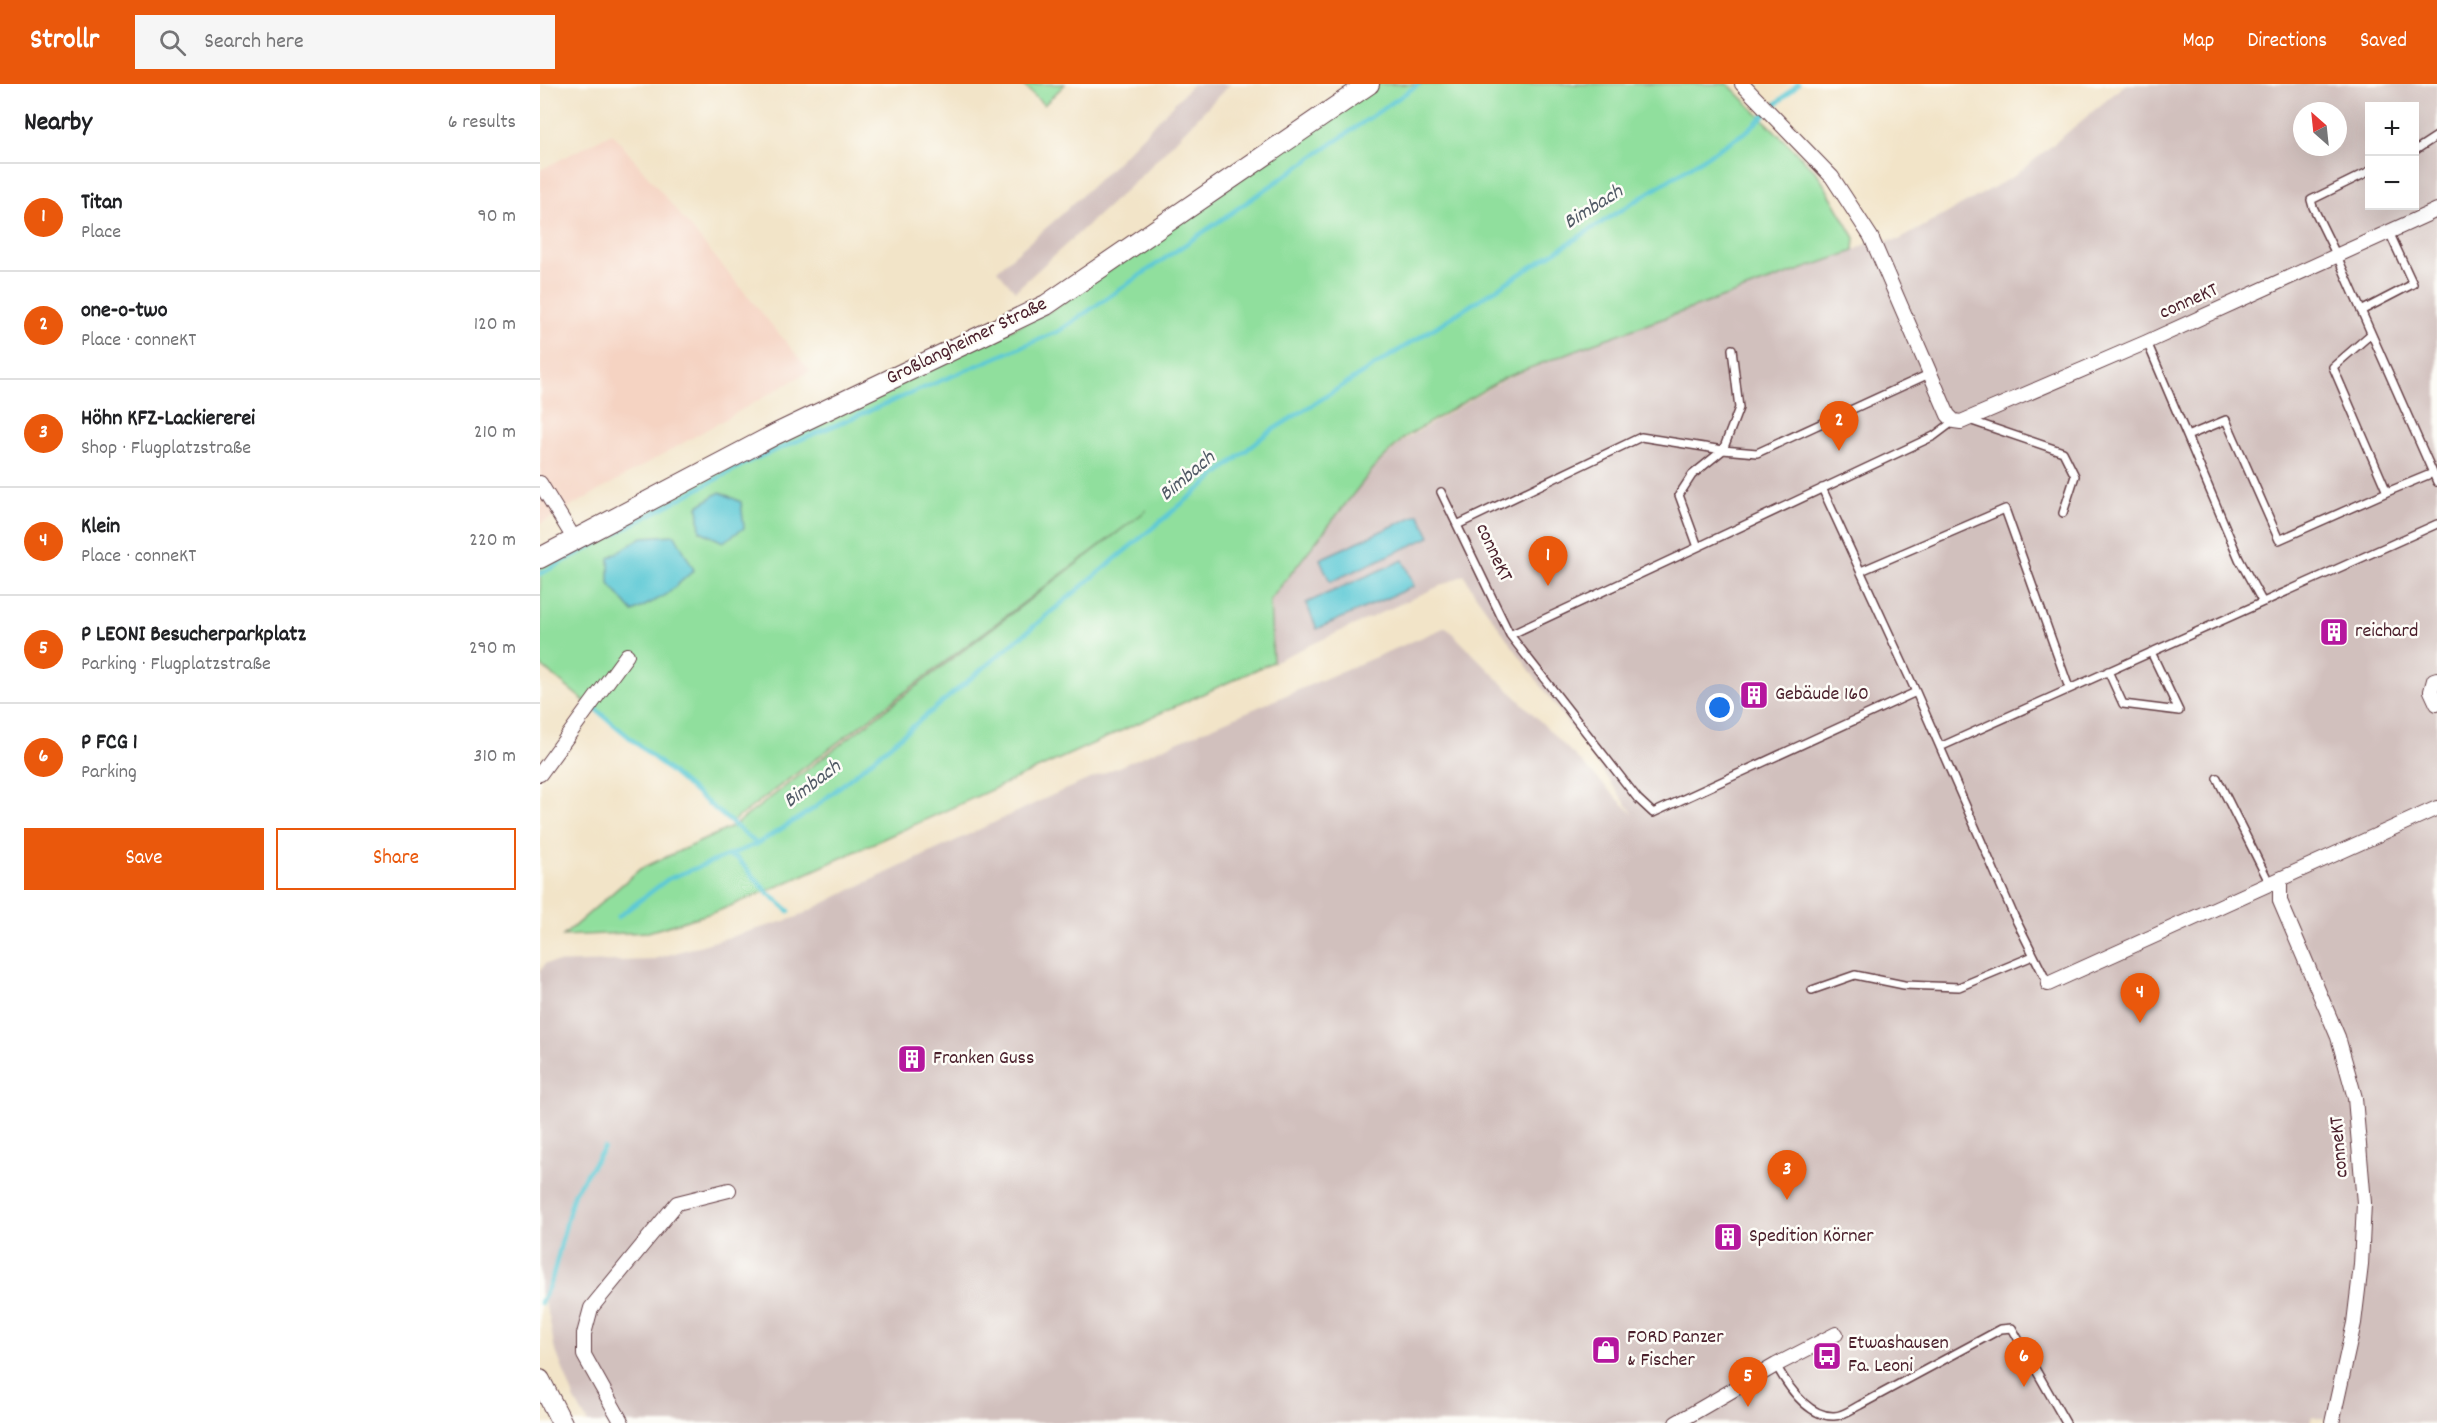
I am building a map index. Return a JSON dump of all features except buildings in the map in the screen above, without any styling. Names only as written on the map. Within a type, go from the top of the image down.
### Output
[{"type":"main road","name":"Großlangheimer Straße","points":[[540,558],[776,434],[1046,305],[1369,84]]},
{"type":"main road","points":[[540,1380],[562,1423]]},
{"type":"street","points":[[1742,84],[1832,177],[1870,237],[1929,374],[1948,415],[1954,421]]},
{"type":"street","name":"conneKT","points":[[1954,421],[1969,420],[2437,210]]},
{"type":"street","points":[[540,483],[575,540]]},
{"type":"street","points":[[540,774],[627,655]]},
{"type":"street","points":[[2437,679],[2434,680],[2431,691],[2437,704]]},
{"type":"street","points":[[2049,984],[2437,808]]},
{"type":"street","name":"conneKT","points":[[2275,882],[2280,901],[2338,1037],[2355,1098],[2364,1203],[2361,1265],[2354,1323],[2332,1423]]},
{"type":"street","points":[[622,1423],[584,1355],[584,1334],[591,1308],[676,1203],[729,1190]]},
{"type":"street","points":[[1676,1423],[1776,1365],[1836,1334]]},
{"type":"lane","points":[[2419,148],[2437,136]]},
{"type":"lane","points":[[2365,173],[2311,200],[2437,482]]},
{"type":"lane","points":[[2361,311],[2414,284],[2390,232]]},
{"type":"lane","points":[[2371,334],[2333,367],[2387,492]]},
{"type":"lane","points":[[2147,342],[2239,559],[2262,601]]},
{"type":"lane","points":[[1698,547],[1679,495],[1692,475],[1723,450],[1738,408],[1732,349]]},
{"type":"lane","name":"conneKT","points":[[1916,692],[1653,813],[1638,799],[1510,635],[1457,525],[1641,437],[1757,453],[1929,374]]},
{"type":"lane","points":[[1969,420],[2063,452],[2074,476],[2063,513]]},
{"type":"lane","points":[[2187,436],[2226,420],[2279,540],[2433,472]]},
{"type":"lane","points":[[1510,635],[1934,436],[1954,421]]},
{"type":"lane","points":[[1822,488],[1916,692],[2033,956],[2049,984]]},
{"type":"lane","points":[[1441,492],[1457,525]]},
{"type":"lane","points":[[1861,571],[2005,509],[2069,688]]},
{"type":"lane","points":[[1940,747],[2437,524]]},
{"type":"lane","points":[[2108,671],[2124,704],[2179,711],[2151,652]]},
{"type":"lane","points":[[2217,778],[2275,882]]},
{"type":"lane","points":[[1812,990],[1855,975],[1905,985],[1959,987],[2033,956]]},
{"type":"lane","points":[[1776,1365],[1790,1389],[1809,1408],[1832,1417],[1843,1414],[2001,1329],[2012,1328],[2066,1423]]},
{"type":"shaded area","points":[[1193,84],[1230,84],[1138,179],[1015,291],[997,270],[1061,215],[1121,158]]},
{"type":"shaded area","points":[[2126,84],[2437,84],[2437,1423],[2338,1423],[2312,1417],[2310,1423],[588,1423],[574,1398],[554,1346],[549,1316],[540,1292],[540,971],[546,963],[651,960],[795,918],[1057,793],[1446,627],[1634,815],[1475,594],[1464,575],[1273,662],[1271,598],[1378,464],[1404,440],[1505,379],[1599,341],[1855,250],[1870,242],[1899,240],[2016,175]]},
{"type":"shaded area","points":[[612,133],[810,371],[540,524],[540,170]]},
{"type":"green space","points":[[1022,84],[1065,84],[1044,105]]},
{"type":"green space","points":[[1378,84],[1728,84],[1818,174],[1855,238],[1854,251],[1594,343],[1504,378],[1405,437],[1377,464],[1270,600],[1273,662],[788,882],[718,911],[648,932],[563,936],[640,869],[732,827],[1147,510],[732,822],[540,665],[540,566],[778,438],[1048,312]]},
{"type":"water","points":[[720,492],[741,502],[744,528],[723,542],[700,531],[698,506]]},
{"type":"water","points":[[1419,514],[1430,537],[1330,582],[1320,559]]},
{"type":"water","points":[[675,535],[694,570],[666,595],[633,612],[609,584],[609,558],[642,537]]},
{"type":"water","points":[[1403,560],[1414,586],[1317,629],[1306,603]]},
{"type":"waterway","points":[[540,574],[750,461],[1059,331],[1419,84]]},
{"type":"waterway","name":"Bimbach","points":[[618,917],[668,879],[757,844],[813,809],[1266,434],[1747,131],[1798,84]]},
{"type":"waterway","points":[[593,707],[757,844]]},
{"type":"waterway","points":[[730,857],[737,858],[768,893],[789,911]]},
{"type":"waterway","name":"Bimbach","points":[[541,1303],[552,1279],[574,1193],[604,1148]]},
{"type":"place","name":"one-o-two","points":[[1839,451]]},
{"type":"place","name":"Titan","points":[[1548,586]]},
{"type":"place","name":"reichard","points":[[2334,632]]},
{"type":"place","name":"Gebäude 160","points":[[1754,695]]},
{"type":"place","name":"Klein","points":[[2140,1023]]},
{"type":"place","name":"Franken Guss","points":[[912,1059]]},
{"type":"place","name":"Höhn KFZ-Lackiererei","points":[[1787,1200]]},
{"type":"place","name":"Spedition Körner","points":[[1728,1237]]},
{"type":"place","name":"FORD Panzer & Fischer","points":[[1606,1350]]},
{"type":"place","name":"Etwashausen Fa. Leoni","points":[[1827,1356]]},
{"type":"place","name":"P FCG 1","points":[[2024,1387]]},
{"type":"place","name":"P LEONI Besucherparkplatz","points":[[1748,1407]]}]
